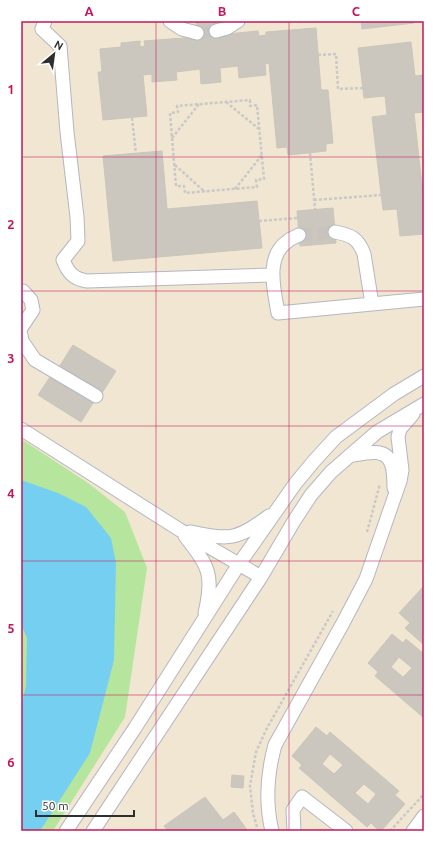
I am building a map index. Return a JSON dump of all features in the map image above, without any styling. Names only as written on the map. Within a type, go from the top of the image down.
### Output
[{"type":"street","points":[[45,21],[42,29],[60,46],[67,132],[77,217],[78,241],[63,260],[70,274],[80,280],[87,281],[272,275]]},
{"type":"street","points":[[170,21],[182,29],[197,32]]},
{"type":"street","points":[[216,31],[227,28],[238,21]]},
{"type":"street","points":[[335,232],[349,235],[361,247],[364,254],[372,304]]},
{"type":"street","points":[[299,235],[281,246],[275,261],[272,275],[278,313],[424,299]]},
{"type":"street","points":[[21,291],[23,291],[31,300],[33,310],[21,328]]},
{"type":"street","points":[[21,335],[22,341],[35,360],[96,396]]},
{"type":"street","points":[[66,831],[203,624],[239,564],[275,512],[314,461],[336,437],[394,394],[424,376]]},
{"type":"street","points":[[93,831],[261,578],[311,495],[331,472],[377,432],[422,405]]},
{"type":"street","points":[[272,831],[267,793],[270,763],[275,745],[329,650],[366,579],[400,481],[402,470],[398,438],[400,428],[422,405]]},
{"type":"street","points":[[21,429],[180,530],[261,578]]},
{"type":"street","points":[[348,456],[376,452],[385,455],[393,468],[395,494]]},
{"type":"street","points":[[180,530],[210,536],[233,536],[250,529],[275,512]]},
{"type":"street","points":[[180,530],[197,551],[204,562],[208,573],[210,582],[209,596],[203,624]]},
{"type":"street","points":[[294,831],[292,810],[302,797],[346,831]]},
{"type":"street","points":[[413,831],[424,816]]},
{"type":"path","points":[[318,55],[336,54],[338,89],[363,88]]},
{"type":"path","points":[[250,100],[250,106],[257,105],[264,179],[256,180],[257,187],[184,193],[184,186],[176,186],[170,113],[178,112],[178,106],[200,104],[250,100]]},
{"type":"path","points":[[225,102],[260,130]]},
{"type":"path","points":[[172,138],[200,104]]},
{"type":"path","points":[[132,118],[136,154]]},
{"type":"path","points":[[310,153],[315,209]]},
{"type":"path","points":[[235,189],[262,154]]},
{"type":"path","points":[[174,164],[205,192]]},
{"type":"path","points":[[314,200],[381,195]]},
{"type":"path","points":[[259,221],[298,218]]},
{"type":"path","points":[[390,831],[424,794]]},
{"type":"shaded area","points":[[21,21],[424,21],[424,831],[21,831]]},
{"type":"green space","points":[[21,439],[88,483],[125,512],[147,568],[125,717],[53,831],[21,831]]},
{"type":"water","points":[[21,480],[58,493],[86,507],[111,538],[116,563],[114,660],[90,753],[40,831],[21,831],[21,706],[26,686],[27,638],[21,624]]},
{"type":"building","points":[[196,21],[215,21],[217,35],[258,31],[259,36],[266,35],[266,32],[316,28],[321,90],[328,90],[333,143],[326,144],[326,151],[288,155],[287,147],[277,148],[269,63],[265,64],[266,75],[239,78],[238,66],[220,68],[221,82],[201,84],[200,69],[176,72],[177,80],[152,82],[152,74],[143,75],[147,116],[103,120],[98,72],[102,72],[100,49],[121,47],[121,43],[140,41],[140,47],[145,46],[144,41],[197,37]]},
{"type":"building","points":[[361,21],[414,21],[414,23],[362,29]]},
{"type":"building","points":[[411,42],[415,76],[424,75],[424,112],[414,113],[424,204],[424,234],[400,236],[397,209],[383,210],[372,117],[387,115],[385,96],[364,98],[358,48]]},
{"type":"building","points":[[162,151],[167,209],[257,201],[262,248],[113,261],[103,156]]},
{"type":"building","points":[[333,208],[336,243],[300,246],[297,211]]},
{"type":"building","points":[[73,345],[116,371],[102,393],[59,367]]},
{"type":"building","points":[[52,374],[95,400],[81,422],[38,395]]},
{"type":"building","points":[[424,586],[424,645],[405,628],[410,623],[399,613]]},
{"type":"building","points":[[392,634],[403,643],[406,639],[424,654],[424,718],[375,676],[378,672],[368,663]],"holes":[[[399,657],[412,668],[403,677],[391,667]]]},
{"type":"building","points":[[316,727],[327,736],[330,732],[399,791],[395,795],[405,804],[381,831],[379,831],[371,823],[367,827],[299,768],[302,765],[292,756]],"holes":[[[330,754],[343,765],[334,774],[322,764]],[[364,784],[376,794],[368,804],[355,793]]]},
{"type":"building","points":[[232,775],[244,776],[243,788],[231,787]]},
{"type":"building","points":[[205,797],[223,820],[234,812],[248,831],[168,831],[164,826]]},
{"type":"tunnel","points":[[197,33],[216,31]]},
{"type":"tunnel","points":[[299,235],[335,232]]}]
